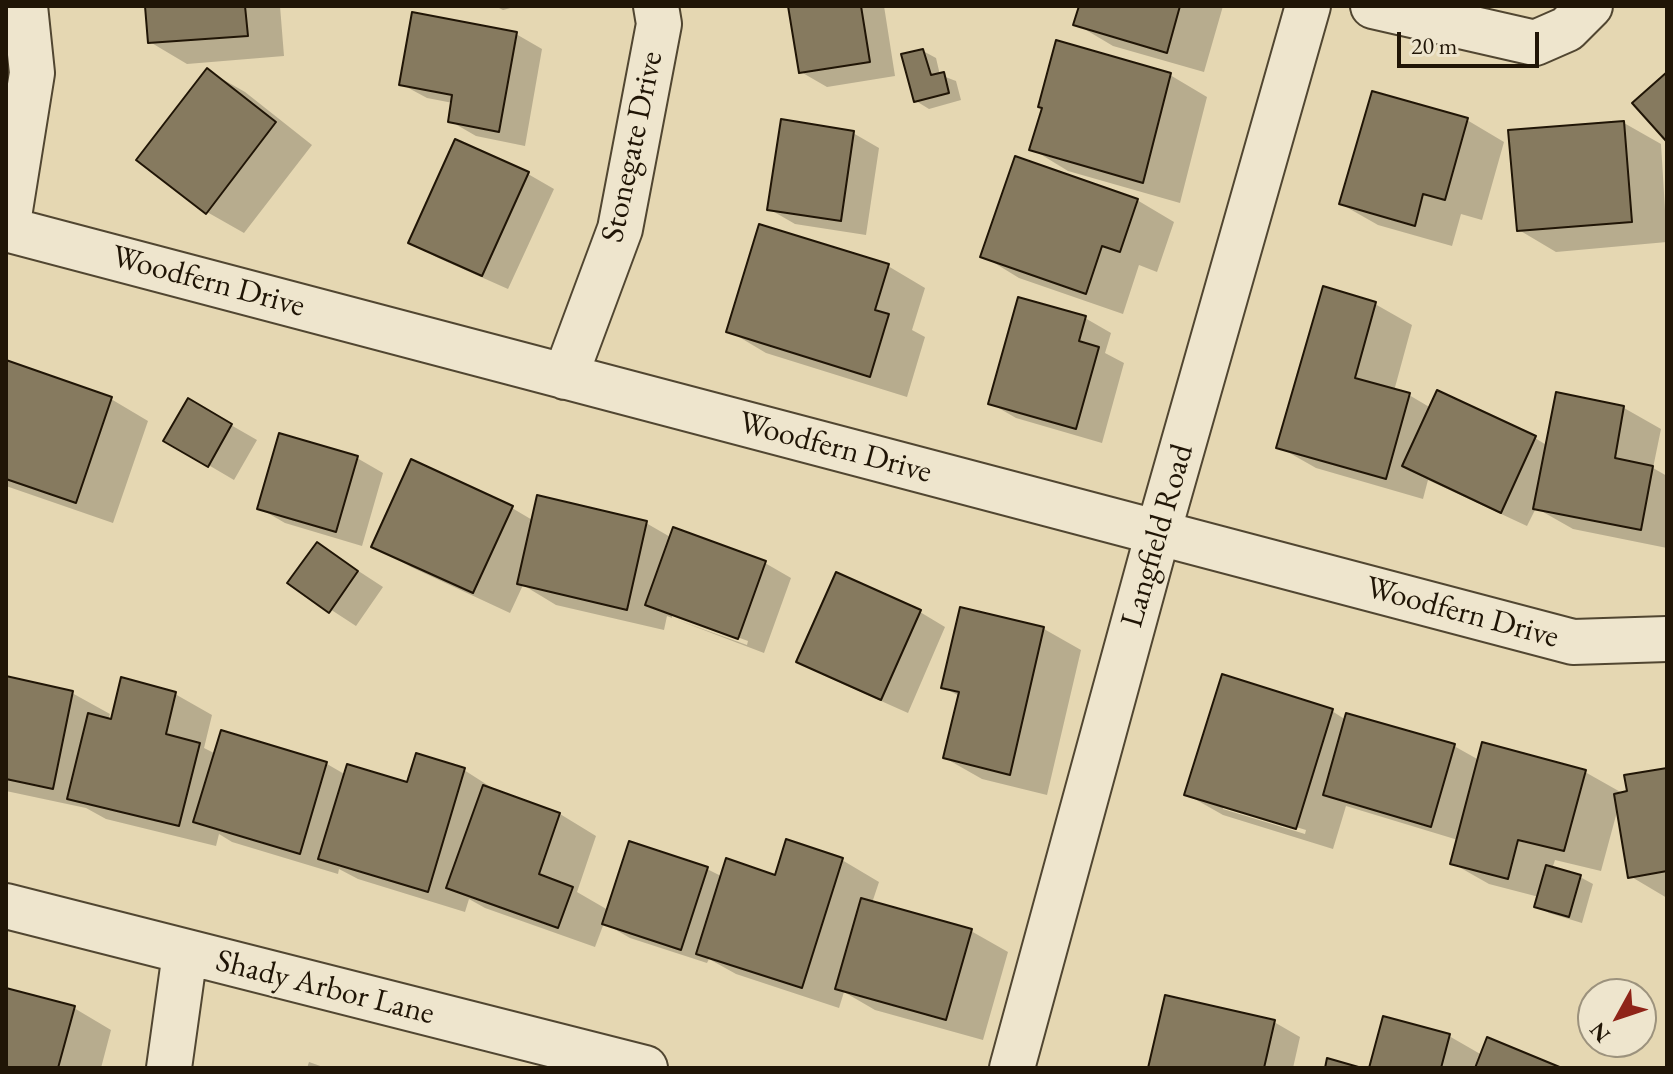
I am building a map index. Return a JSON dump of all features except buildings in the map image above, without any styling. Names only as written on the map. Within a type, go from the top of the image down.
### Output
[{"type":"street","points":[[7,229],[32,73],[25,6]]},
{"type":"street","name":"Stonegate Drive","points":[[565,377],[620,229],[659,24],[656,6]]},
{"type":"street","name":"Langfield Road","points":[[1012,1068],[1158,533],[1308,6]]},
{"type":"street","points":[[1373,6],[1535,43],[1567,29],[1590,6]]},
{"type":"street","name":"Woodfern Drive","points":[[7,229],[1573,642],[1667,639]]},
{"type":"street","name":"Shady Arbor Lane","points":[[6,906],[645,1068]]},
{"type":"street","points":[[169,1068],[185,953]]}]
